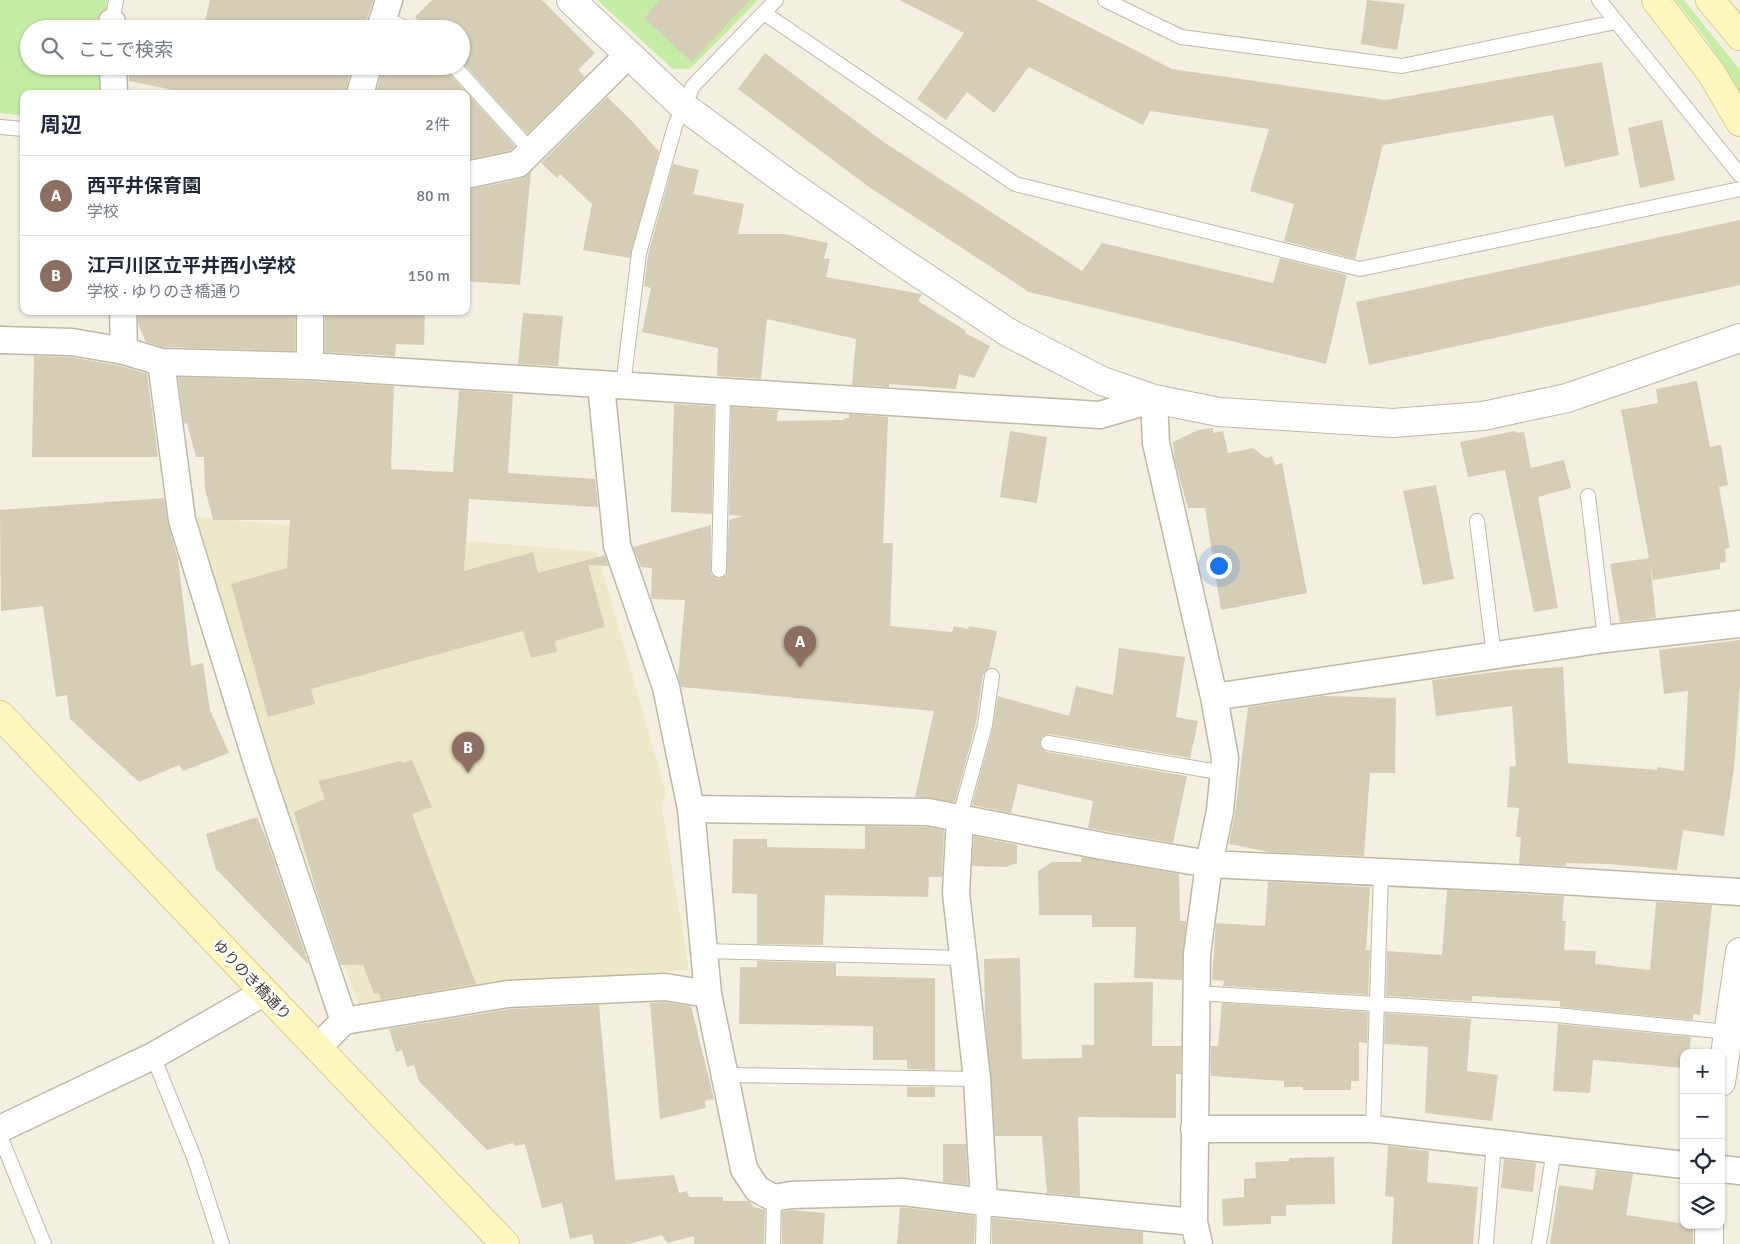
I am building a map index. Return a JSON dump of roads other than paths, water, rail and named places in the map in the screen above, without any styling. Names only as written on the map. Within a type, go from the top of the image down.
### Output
[{"type":"main road","points":[[1656,0],[1712,74],[1740,122]]},
{"type":"main road","points":[[1710,0],[1740,36]]},
{"type":"main road","name":"ゆりのき橋通り","points":[[0,715],[263,993],[505,1244]]},
{"type":"street","points":[[571,0],[627,56],[683,106],[809,198],[1009,333],[1102,381],[1154,399],[1219,412],[1393,423],[1483,416],[1567,398],[1740,338]]},
{"type":"street","points":[[470,174],[518,164],[627,56]]},
{"type":"street","points":[[113,75],[114,90]]},
{"type":"street","points":[[361,90],[365,75]]},
{"type":"street","points":[[123,315],[124,351]]},
{"type":"street","points":[[310,315],[310,366]]},
{"type":"street","points":[[0,340],[72,342],[124,351],[161,362],[310,366],[1100,415],[1154,399]]},
{"type":"street","points":[[161,362],[182,520],[258,766],[344,1021]]},
{"type":"street","points":[[612,386],[617,545],[666,688],[691,809],[708,994],[744,1169],[757,1189],[774,1198],[791,1195],[903,1192],[1197,1233],[1194,1129],[1197,954],[1209,864],[1220,810],[1225,758],[1214,697],[1156,443],[1154,399]]},
{"type":"street","points":[[1214,697],[1605,639],[1740,624]]},
{"type":"street","points":[[691,809],[928,812],[960,816],[1102,846],[1209,864],[1529,879],[1740,892]]},
{"type":"street","points":[[960,816],[956,893],[977,1079],[984,1202]]},
{"type":"street","points":[[1725,1053],[1740,952]]},
{"type":"street","points":[[317,1048],[344,1021],[508,994],[665,987],[708,994]]},
{"type":"street","points":[[0,1129],[153,1056],[263,993]]},
{"type":"street","points":[[1194,1129],[1373,1129],[1680,1165]]},
{"type":"street","points":[[1725,1170],[1740,1172]]},
{"type":"street","points":[[1709,1229],[1709,1244]]},
{"type":"lane","points":[[612,386],[638,253],[675,126],[683,106],[693,86],[776,0]]},
{"type":"lane","points":[[1105,0],[1181,37],[1402,66],[1616,22]]},
{"type":"lane","points":[[1599,0],[1740,175]]},
{"type":"lane","points":[[764,12],[1015,184],[1360,269],[1740,189]]},
{"type":"lane","points":[[462,75],[532,152]]},
{"type":"lane","points":[[0,127],[20,129]]},
{"type":"lane","points":[[718,570],[723,392]]},
{"type":"lane","points":[[1588,496],[1605,639]]},
{"type":"lane","points":[[1477,521],[1494,656]]},
{"type":"lane","points":[[960,816],[984,726],[992,676]]},
{"type":"lane","points":[[1048,743],[1224,772]]},
{"type":"lane","points":[[1373,1129],[1375,1004],[1381,872]]},
{"type":"lane","points":[[704,951],[963,958]]},
{"type":"lane","points":[[1196,993],[1556,1015],[1728,1032]]},
{"type":"lane","points":[[153,1056],[195,1160],[222,1244]]},
{"type":"lane","points":[[725,1075],[977,1079]]},
{"type":"lane","points":[[0,1136],[44,1244]]},
{"type":"lane","points":[[1486,1244],[1494,1144]]},
{"type":"lane","points":[[1540,1244],[1554,1150]]},
{"type":"lane","points":[[773,1244],[774,1198]]},
{"type":"lane","points":[[983,1244],[984,1202]]},
{"type":"place","name":"西平井保育園","points":[[800,667]]},
{"type":"place","name":"江戸川区立平井西小学校","points":[[468,773]]}]
